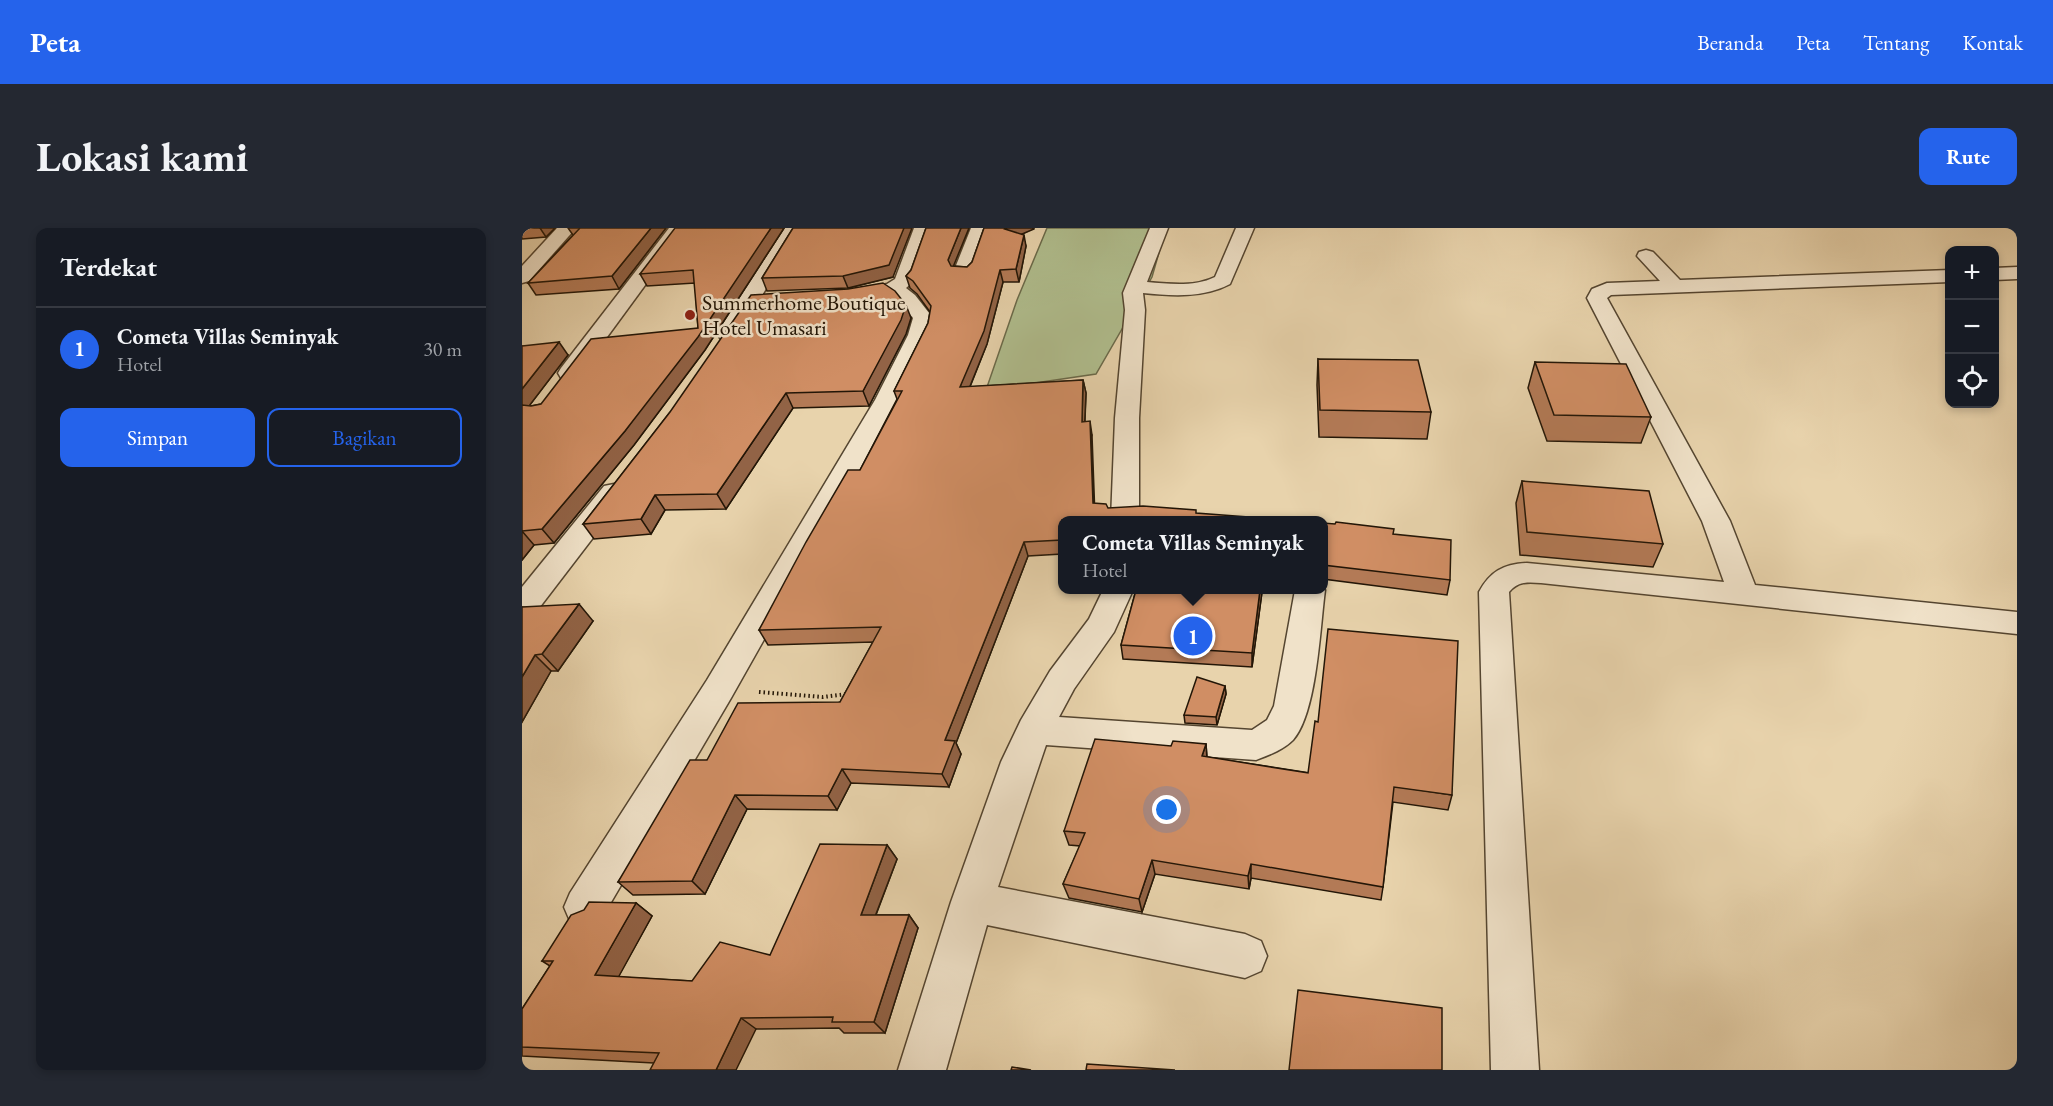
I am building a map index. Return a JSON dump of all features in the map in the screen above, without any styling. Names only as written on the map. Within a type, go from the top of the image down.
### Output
[{"type":"street","points":[[522,277],[567,228]]},
{"type":"street","points":[[554,393],[678,228]]},
{"type":"street","points":[[716,354],[760,299],[794,228]]},
{"type":"street","points":[[859,293],[893,288],[903,282],[923,228]]},
{"type":"street","points":[[963,273],[980,228]]},
{"type":"street","points":[[1125,516],[1127,418],[1135,310],[1133,294],[1160,228]]},
{"type":"street","points":[[1137,286],[1202,287],[1220,283],[1245,228]]},
{"type":"street","points":[[1646,256],[1675,286]]},
{"type":"street","points":[[1999,274],[2017,273]]},
{"type":"street","points":[[1744,595],[1716,521],[1597,298],[1599,293],[1607,289],[1945,276]]},
{"type":"street","points":[[585,907],[719,689],[887,400],[919,335],[923,318],[908,298],[893,288]]},
{"type":"street","points":[[522,608],[631,470]]},
{"type":"street","points":[[1515,1070],[1494,592],[1497,584],[1518,572],[2017,623]]},
{"type":"street","points":[[922,1070],[972,902],[1020,762],[1034,730],[1062,680],[1103,624],[1116,594]]},
{"type":"street","points":[[1034,730],[1256,745],[1273,736],[1286,724],[1292,706],[1309,594]]},
{"type":"street","points":[[972,902],[1245,956]]},
{"type":"path","points":[[719,689],[823,697],[844,695],[852,690]]},
{"type":"green space","points":[[1047,228],[1166,228],[1152,277],[1096,374],[986,390],[1017,300]]},
{"type":"building","points":[[580,228],[651,228],[612,276],[528,283]]},
{"type":"building","points":[[675,228],[771,228],[698,337],[625,431],[542,529],[522,531],[522,405],[541,404],[591,339],[698,328],[693,270],[640,274]]},
{"type":"building","points":[[793,228],[904,228],[889,265],[843,276],[762,278]]},
{"type":"building","points":[[926,228],[961,228],[948,260],[951,266],[967,267],[972,262],[984,228],[1007,228],[1005,229],[1024,235],[1016,269],[1000,270],[984,331],[960,387],[1083,380],[1082,422],[1090,421],[1093,503],[1106,504],[1108,508],[1143,506],[1235,516],[1058,516],[1058,540],[1024,542],[945,740],[955,741],[942,774],[842,769],[828,796],[735,795],[692,881],[618,882],[690,760],[707,760],[738,703],[840,702],[881,627],[759,630],[848,470],[860,470],[902,391],[894,391],[928,323],[931,306],[913,281],[906,276],[911,270]]},
{"type":"building","points":[[883,283],[895,291],[906,305],[901,320],[863,391],[786,393],[717,494],[655,495],[641,519],[583,524],[670,412],[751,295],[848,289]]},
{"type":"building","points":[[559,342],[522,389],[522,346]]},
{"type":"building","points":[[1318,359],[1418,360],[1431,412],[1320,410]]},
{"type":"building","points":[[1535,362],[1626,364],[1651,417],[1554,415]]},
{"type":"building","points":[[1522,481],[1649,491],[1663,544],[1527,532]]},
{"type":"building","points":[[1336,522],[1394,529],[1393,534],[1451,540],[1450,580],[1328,566],[1328,523]]},
{"type":"building","points":[[1135,594],[1259,594],[1252,653],[1121,645]]},
{"type":"building","points":[[579,604],[542,654],[535,655],[522,677],[522,607]]},
{"type":"building","points":[[1328,629],[1458,641],[1452,795],[1394,787],[1383,887],[1251,864],[1248,876],[1152,860],[1139,899],[1063,884],[1085,833],[1064,831],[1095,739],[1171,746],[1173,741],[1206,744],[1202,756],[1308,773],[1315,721],[1318,722]]},
{"type":"building","points":[[1197,677],[1225,686],[1216,717],[1184,715]]},
{"type":"building","points":[[820,844],[887,845],[861,915],[909,915],[874,1022],[832,1022],[833,1017],[741,1018],[716,1070],[650,1070],[659,1053],[522,1047],[522,1009],[553,961],[542,961],[571,915],[584,910],[589,902],[636,903],[595,975],[692,981],[720,942],[770,955]]},
{"type":"building","points":[[1298,990],[1442,1008],[1442,1070],[1289,1070]]},
{"type":"building","points":[[1087,1064],[1175,1070],[1086,1070]]},
{"type":"building","points":[[1012,1067],[1031,1070],[1011,1070]]},
{"type":"place","name":"Summerhome Boutique Hotel Umasari","points":[[690,315]]},
{"type":"place","name":"Cometa Villas Seminyak","points":[[1193,636]]}]
